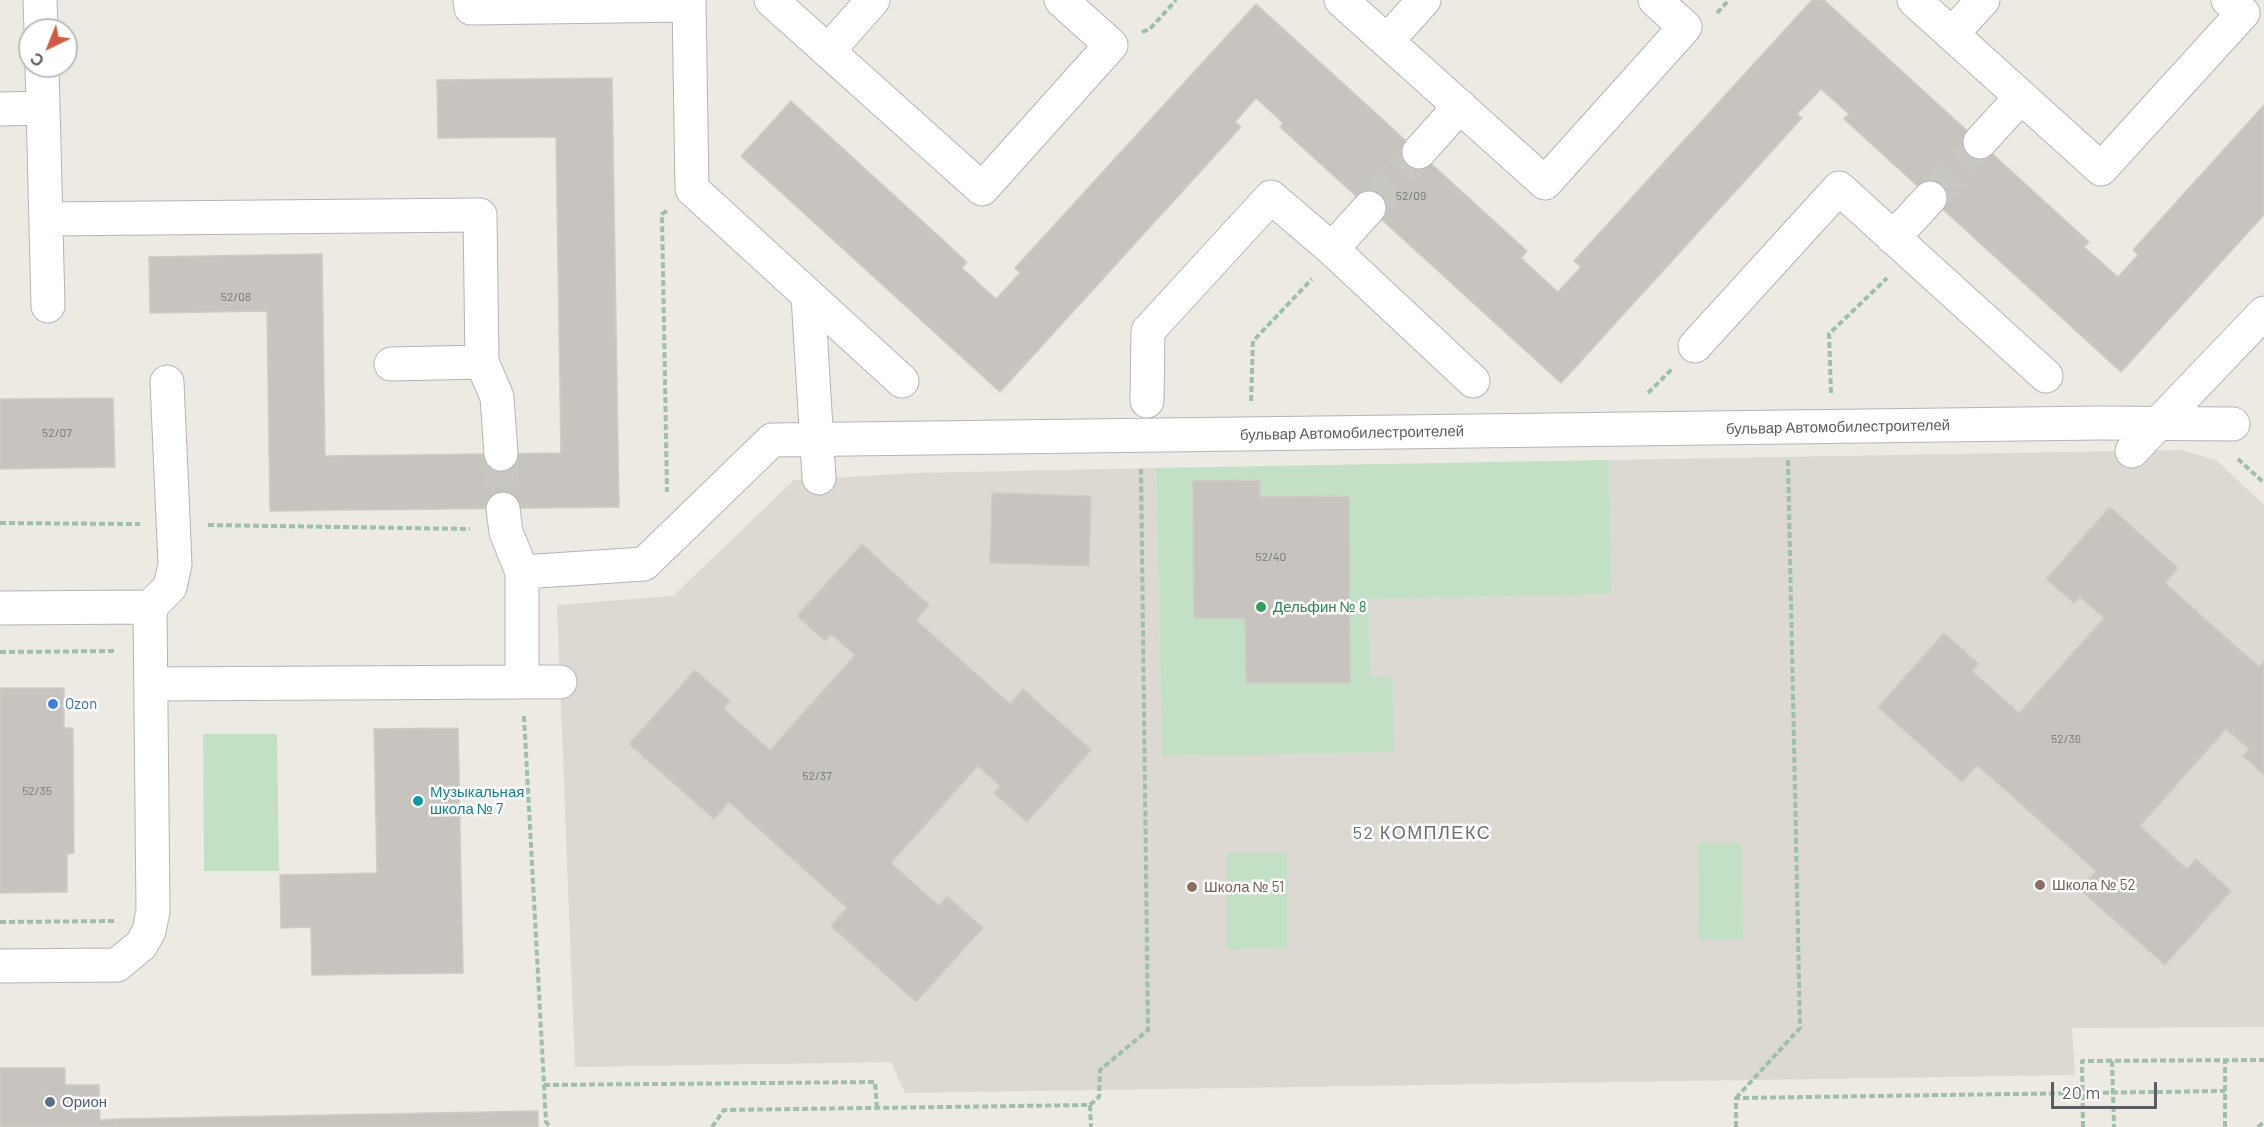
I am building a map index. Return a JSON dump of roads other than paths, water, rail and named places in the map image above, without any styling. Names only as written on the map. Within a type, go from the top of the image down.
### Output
[{"type":"street","points":[[40,0],[41,18]]},
{"type":"street","points":[[470,0],[471,8],[689,2],[692,189],[902,381]]},
{"type":"street","points":[[771,0],[982,189],[1111,45],[1061,0]]},
{"type":"street","points":[[828,51],[873,0]]},
{"type":"street","points":[[1341,0],[1545,183],[1685,27],[1654,0]]},
{"type":"street","points":[[1387,41],[1424,0]]},
{"type":"street","points":[[1914,0],[2101,169],[2242,13],[2228,0]]},
{"type":"street","points":[[1952,34],[1983,0]]},
{"type":"street","points":[[42,78],[48,306]]},
{"type":"street","points":[[1980,142],[2021,97]]},
{"type":"street","points":[[1419,152],[1460,106]]},
{"type":"street","points":[[0,109],[43,108]]},
{"type":"street","points":[[1695,346],[1839,188],[2046,376]]},
{"type":"street","points":[[1147,401],[1148,331],[1271,197],[1334,251],[1473,381]]},
{"type":"street","points":[[1902,246],[1930,198]]},
{"type":"street","points":[[1334,251],[1369,208]]},
{"type":"street","points":[[46,219],[480,215],[482,362],[497,397],[501,453]]},
{"type":"street","points":[[808,295],[819,478]]},
{"type":"street","points":[[2132,451],[2264,313]]},
{"type":"street","points":[[391,364],[482,362]]},
{"type":"street","points":[[0,608],[150,607],[162,597],[173,578],[167,382]]},
{"type":"street","name":"бульвар Автомобилестроителей","points":[[522,572],[644,564],[771,441],[1787,427],[2233,424]]},
{"type":"street","points":[[504,519],[522,572],[522,682]]},
{"type":"street","points":[[0,966],[117,965],[141,945],[153,921],[150,607]]},
{"type":"street","points":[[151,684],[560,682]]},
{"type":"tunnel","points":[[1930,198],[1980,142]]},
{"type":"tunnel","points":[[1369,208],[1419,152]]},
{"type":"tunnel","points":[[501,454],[503,509]]},
{"type":"place","name":"Дельфин № 8","points":[[1261,607]]},
{"type":"place","name":"Ozon","points":[[53,704]]},
{"type":"place","name":"Музыкальная школа № 7","points":[[418,801]]},
{"type":"place","name":"Школа № 52","points":[[2040,885]]},
{"type":"place","name":"Школа № 51","points":[[1192,887]]},
{"type":"place","name":"Орион","points":[[50,1102]]},
{"type":"district","name":"52 КОМПЛЕКС","points":[[1422,833]]}]
